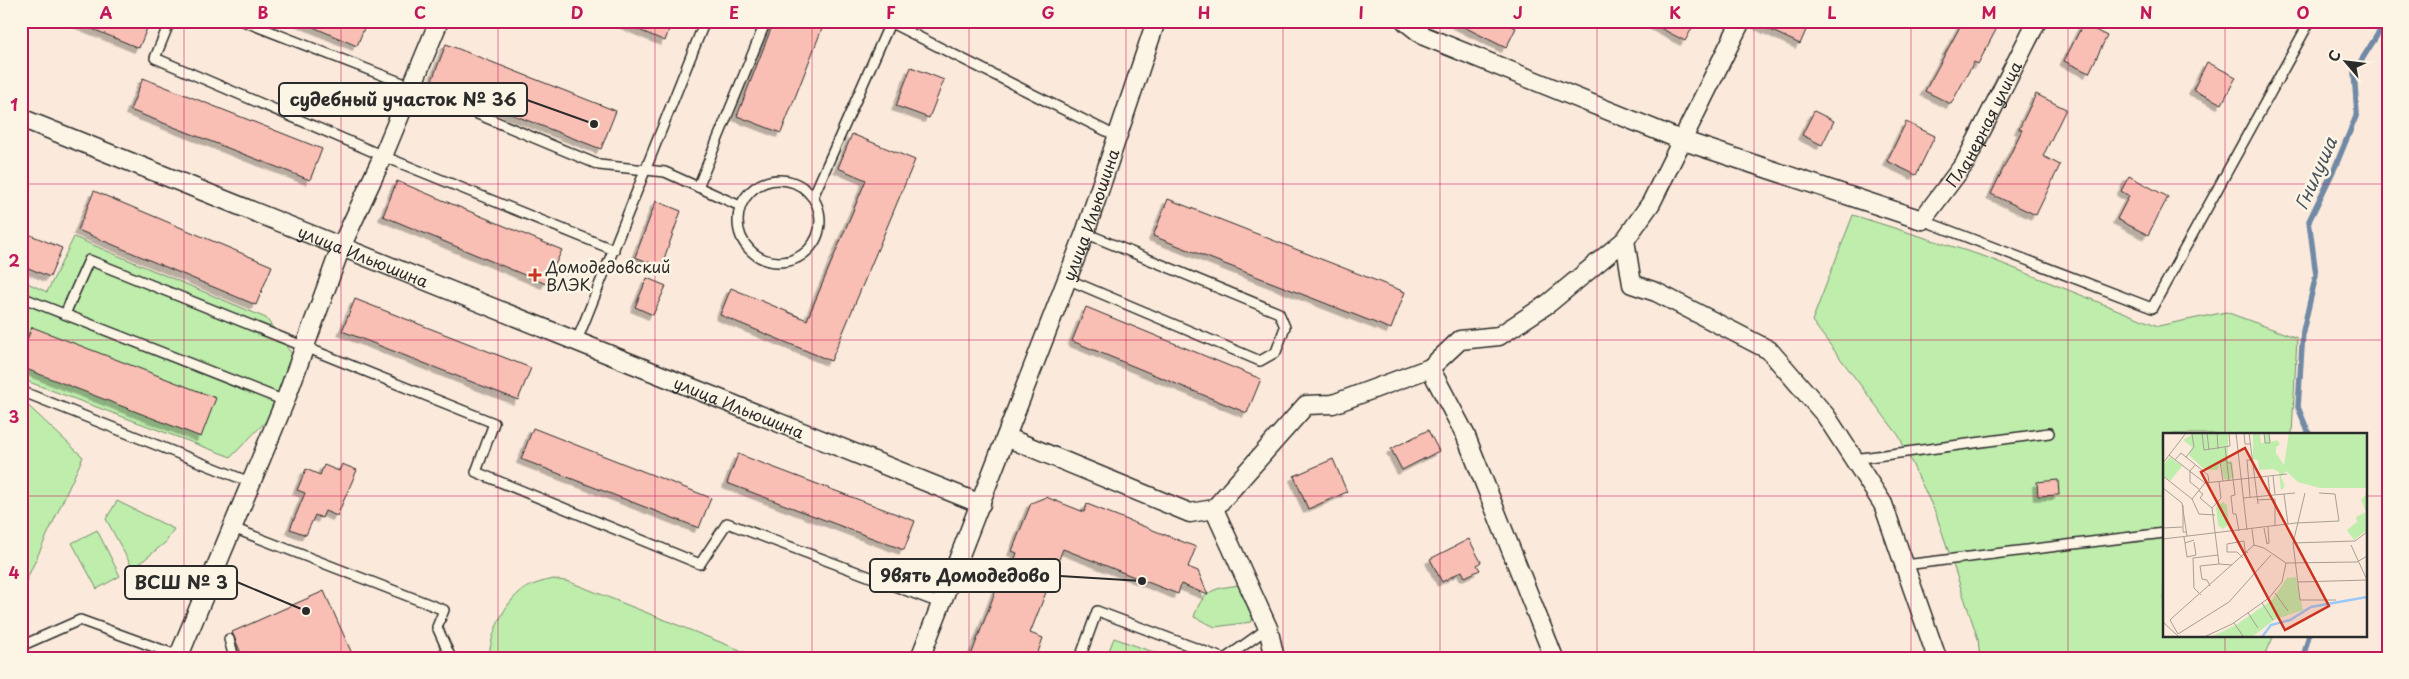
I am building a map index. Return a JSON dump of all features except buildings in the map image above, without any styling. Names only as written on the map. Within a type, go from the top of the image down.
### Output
[{"type":"street","points":[[179,657],[285,401],[342,247],[413,87],[439,21]]},
{"type":"street","name":"улица Ильюшина","points":[[21,118],[576,343],[981,504],[1085,233],[1156,21]]},
{"type":"street","points":[[1405,21],[1428,29],[1681,140],[1922,220]]},
{"type":"street","points":[[1006,437],[1190,513],[1214,509],[1306,405],[1333,404],[1430,368],[1460,340],[1499,336],[1549,303],[1625,240],[1651,203],[1741,21]]},
{"type":"street","name":"Планерная улица","points":[[1922,220],[1965,163],[2037,21]]},
{"type":"street","points":[[1625,240],[1632,284],[1656,292],[1769,350],[1826,416],[1883,504],[1937,658]]},
{"type":"street","points":[[1430,368],[1465,434],[1554,658]]},
{"type":"street","points":[[920,658],[981,504]]},
{"type":"street","points":[[1214,509],[1268,628],[1275,658]]},
{"type":"lane","points":[[170,21],[155,58],[383,156],[614,250]]},
{"type":"lane","points":[[243,21],[413,87],[599,165],[665,172],[740,206]]},
{"type":"lane","points":[[576,343],[705,21]]},
{"type":"lane","points":[[698,187],[766,21]]},
{"type":"lane","points":[[1922,220],[2152,308],[2310,21]]},
{"type":"lane","points":[[813,197],[889,22],[1118,137]]},
{"type":"lane","points":[[772,180],[786,180],[798,184],[813,197],[818,206],[821,224],[817,239],[801,257],[786,263],[768,262],[754,255],[742,243],[738,233],[737,218],[740,206],[754,188],[772,180]]},
{"type":"lane","points":[[1067,279],[1260,361],[1276,352],[1285,327],[1279,313],[1085,233]]},
{"type":"lane","points":[[64,314],[89,260],[494,424],[476,472],[700,564],[727,524],[942,604]]},
{"type":"lane","points":[[21,297],[285,401]]},
{"type":"lane","points":[[21,390],[252,483]]},
{"type":"lane","points":[[1854,459],[2049,433]]},
{"type":"lane","points":[[233,528],[444,610],[437,627],[451,658]]},
{"type":"lane","points":[[1905,565],[2163,533]]},
{"type":"lane","points":[[1080,658],[1097,611],[1224,658],[1268,628]]},
{"type":"lane","points":[[21,646],[80,620],[179,657]]},
{"type":"lane","points":[[229,639],[234,658]]},
{"type":"green space","points":[[1853,215],[1986,257],[2158,326],[2226,312],[2297,338],[2292,433],[2163,433],[2163,636],[2274,636],[2264,658],[1980,658],[1978,639],[1936,514],[1899,436],[1812,321]]},
{"type":"green space","points":[[74,237],[266,318],[294,357],[271,416],[231,457],[21,379],[21,280],[47,292]]},
{"type":"green space","points":[[21,399],[83,457],[21,592]]},
{"type":"green space","points":[[117,501],[174,529],[166,542],[133,569],[106,519]]},
{"type":"green space","points":[[97,530],[120,576],[97,589],[72,543]]},
{"type":"green space","points":[[554,579],[570,582],[760,658],[489,658],[495,629],[510,602],[524,589]]},
{"type":"green space","points":[[1241,585],[1255,612],[1251,622],[1215,627],[1194,617],[1201,601],[1206,595],[1224,587]]},
{"type":"green space","points":[[1114,638],[1170,658],[1106,658]]},
{"type":"waterway","name":"Гнилуша","points":[[2309,433],[2298,407],[2303,331],[2316,275],[2309,221],[2336,165],[2357,114],[2354,72],[2386,21]]},
{"type":"waterway","name":"Гнилуша","points":[[2303,658],[2309,636]]},
{"type":"place","name":"судебный участок № 36","points":[[594,124]]},
{"type":"place","name":"Домодедовский ВЛЭК","points":[[535,275]]},
{"type":"place","name":"9вять Домодедово","points":[[1142,581]]},
{"type":"place","name":"ВСШ № 3","points":[[306,611]]}]
